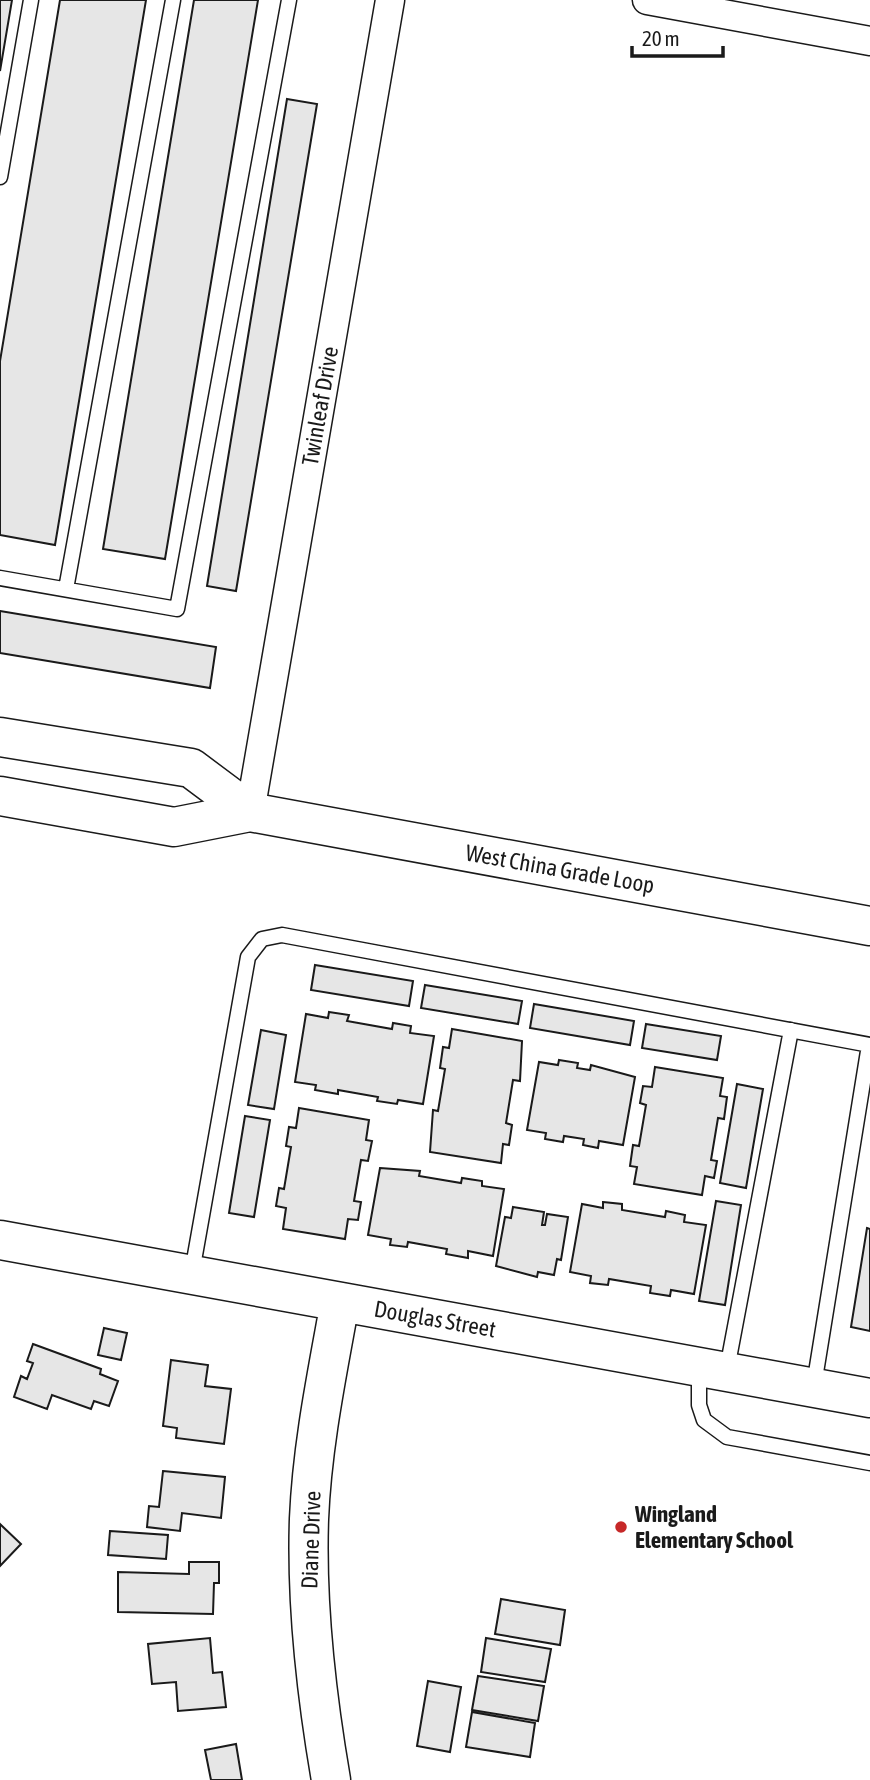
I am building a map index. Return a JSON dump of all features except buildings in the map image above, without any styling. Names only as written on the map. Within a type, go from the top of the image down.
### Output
[{"type":"street","name":"Twinleaf Drive","points":[[250,812],[390,0]]},
{"type":"street","points":[[647,0],[870,41]]},
{"type":"street","name":"West China Grade Loop","points":[[0,737],[191,768],[250,812]]},
{"type":"street","name":"West China Grade Loop","points":[[0,796],[174,827],[250,812],[870,926]]},
{"type":"street","name":"Douglas Street","points":[[0,1240],[870,1398]]},
{"type":"street","name":"Diane Drive","points":[[331,1780],[317,1699],[309,1609],[309,1518],[317,1428],[340,1301]]},
{"type":"lane","points":[[0,177],[31,0]]},
{"type":"lane","points":[[66,589],[173,0]]},
{"type":"lane","points":[[0,578],[177,609],[289,0]]},
{"type":"lane","points":[[192,1274],[248,957],[262,939],[282,935],[870,1045],[814,1388]]},
{"type":"lane","points":[[791,1030],[713,1369],[699,1405],[704,1420],[727,1437],[870,1463]]},
{"type":"place","name":"Wingland Elementary School","points":[[621,1527]]}]
